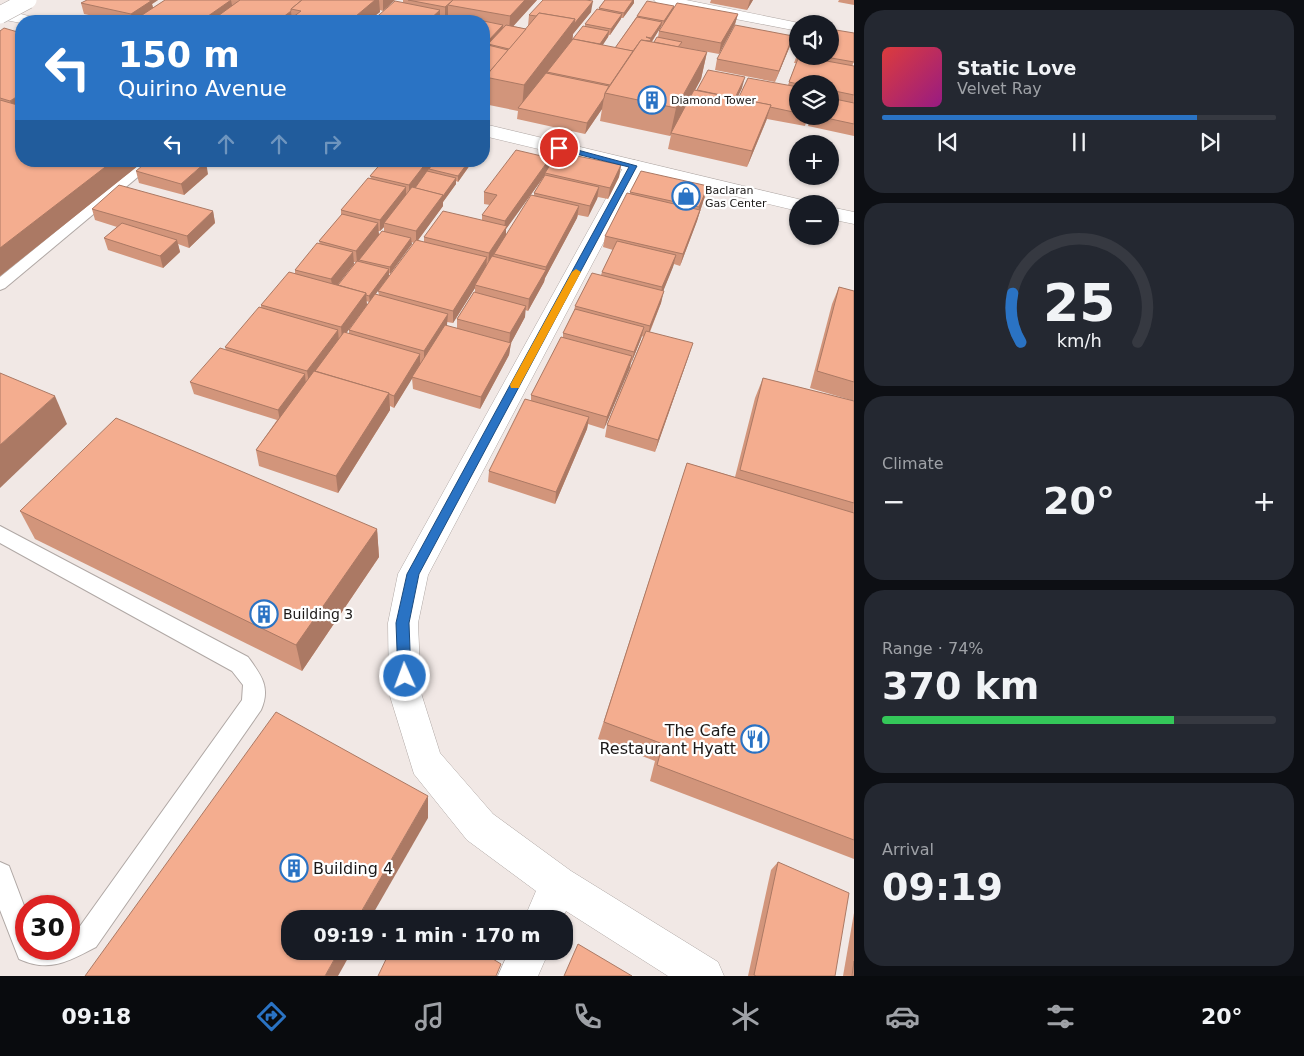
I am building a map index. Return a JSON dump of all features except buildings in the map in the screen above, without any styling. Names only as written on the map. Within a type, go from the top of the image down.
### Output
[{"type":"main road","points":[[0,14],[28,0]]},
{"type":"main road","points":[[662,0],[789,24]]},
{"type":"main road","points":[[0,14],[15,17]]},
{"type":"main road","points":[[490,131],[789,203]]},
{"type":"main road","points":[[634,166],[413,574],[403,623],[406,693],[426,762],[480,827],[558,884],[704,976]]},
{"type":"main road","points":[[839,215],[854,218]]},
{"type":"main road","points":[[547,910],[558,884]]},
{"type":"main road","points":[[518,976],[524,960]]},
{"type":"lane","points":[[0,285],[144,167]]},
{"type":"lane","points":[[0,534],[240,664],[254,683],[253,703],[87,938],[80,942]]},
{"type":"lane","points":[[0,875],[15,915]]},
{"type":"slow traffic","points":[[515,385],[576,272]]},
{"type":"place","name":"Diamond Tower","points":[[652,100]]},
{"type":"place","name":"Baclaran Gas Center","points":[[686,196]]},
{"type":"place","name":"Building 3","points":[[264,614]]},
{"type":"place","name":"The Cafe Restaurant Hyatt","points":[[755,739]]},
{"type":"place","name":"Building 4","points":[[294,868]]},
{"type":"route","points":[[405,676],[403,623],[413,574],[634,166],[559,148]]}]
